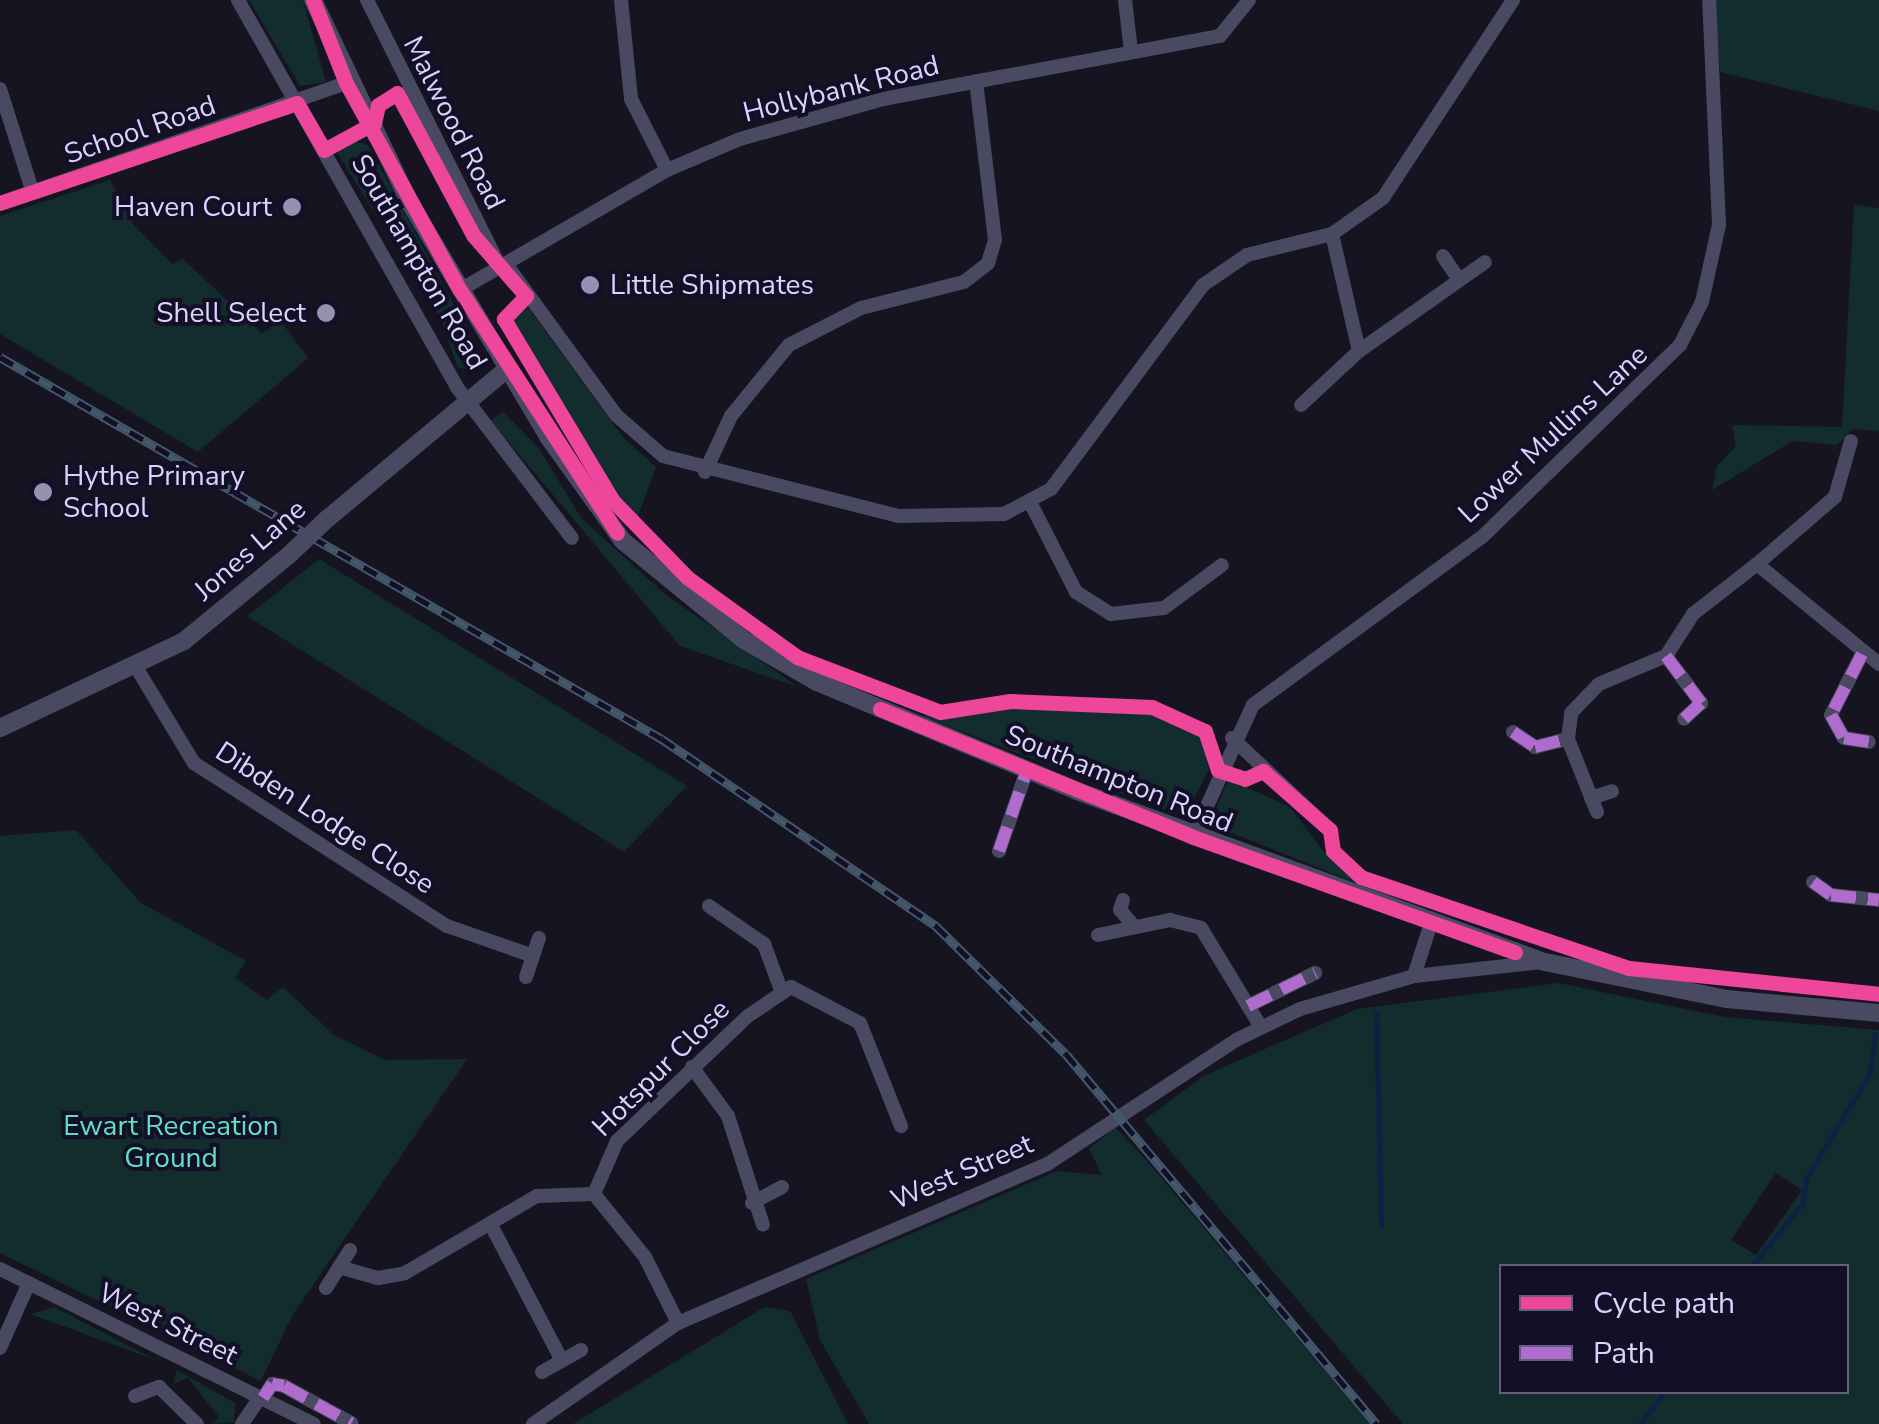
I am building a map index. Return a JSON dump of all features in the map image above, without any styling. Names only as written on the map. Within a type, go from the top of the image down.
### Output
[{"type":"street","name":"Southampton Road","points":[[238,0],[465,397],[572,538]]},
{"type":"street","name":"Southampton Road","points":[[313,0],[346,83],[507,369],[595,507],[698,607],[817,682],[1026,770],[1192,836],[1545,962],[1727,999],[1879,1013]]},
{"type":"street","name":"Malwood Road","points":[[367,0],[502,266],[636,436],[705,472],[924,519],[1031,504]]},
{"type":"street","points":[[621,0],[631,99],[667,170]]},
{"type":"street","points":[[1125,0],[1131,52]]},
{"type":"street","name":"Hollybank Road","points":[[460,290],[667,170],[792,123],[976,82],[1220,36],[1249,0]]},
{"type":"street","points":[[1222,566],[1164,608],[1111,614],[1076,592],[1031,504],[1197,290],[1247,255],[1332,234],[1394,186],[1513,0]]},
{"type":"street","name":"Lower Mullins Lane","points":[[1192,836],[1232,738],[1265,694],[1534,492],[1680,345],[1702,302],[1719,225],[1709,0]]},
{"type":"street","points":[[705,472],[731,416],[789,345],[861,308],[964,282],[988,263],[995,240],[976,82]]},
{"type":"street","name":"School Road","points":[[0,203],[346,83]]},
{"type":"street","points":[[0,89],[33,193]]},
{"type":"street","points":[[1332,234],[1359,351]]},
{"type":"street","points":[[1444,256],[1459,280]]},
{"type":"street","points":[[1300,406],[1359,351],[1486,262]]},
{"type":"street","name":"Jones Lane","points":[[0,728],[136,668],[184,641],[288,556],[465,397],[507,369]]},
{"type":"street","points":[[1318,391],[1330,406]]},
{"type":"street","points":[[1612,791],[1594,805],[1568,738],[1582,698],[1666,656],[1693,614],[1835,497],[1851,442]]},
{"type":"street","points":[[1757,564],[1862,654],[1879,664]]},
{"type":"street","points":[[1862,654],[1831,714],[1844,738],[1869,742]]},
{"type":"street","points":[[1666,656],[1701,703],[1684,719]]},
{"type":"street","name":"Dibden Lodge Close","points":[[136,668],[194,764],[414,907],[533,956]]},
{"type":"street","points":[[1513,732],[1535,747],[1568,738]]},
{"type":"street","points":[[1232,738],[1330,830]]},
{"type":"street","points":[[999,851],[1026,770]]},
{"type":"street","points":[[1813,882],[1831,896],[1879,900]]},
{"type":"street","points":[[1124,900],[1120,910],[1134,926]]},
{"type":"street","points":[[709,906],[764,944],[781,990],[805,987],[860,1023],[900,1126]]},
{"type":"street","points":[[1098,934],[1170,920],[1201,928],[1261,1027]]},
{"type":"street","points":[[1414,976],[1432,923]]},
{"type":"street","points":[[526,977],[539,938]]},
{"type":"street","name":"West Street","points":[[533,1424],[678,1323],[1049,1163],[1261,1027],[1414,976],[1545,962]]},
{"type":"street","points":[[1248,1006],[1315,973]]},
{"type":"street","name":"Hotspur Close","points":[[594,1194],[616,1141],[692,1067],[781,990]]},
{"type":"street","points":[[692,1067],[728,1116],[752,1203],[763,1225]]},
{"type":"street","points":[[752,1203],[782,1187]]},
{"type":"street","points":[[339,1267],[378,1278],[405,1273],[492,1226],[537,1196],[594,1194],[645,1258],[678,1323]]},
{"type":"street","points":[[492,1226],[562,1360]]},
{"type":"street","points":[[326,1288],[350,1250]]},
{"type":"street","name":"West Street","points":[[0,1270],[314,1424]]},
{"type":"street","points":[[0,1348],[29,1283]]},
{"type":"street","points":[[542,1372],[582,1350]]},
{"type":"street","points":[[242,1424],[272,1384],[284,1386],[351,1423]]},
{"type":"street","points":[[134,1396],[159,1387],[198,1424]]},
{"type":"green space","points":[[249,0],[303,0],[326,82],[300,86]]},
{"type":"green space","points":[[1715,0],[1879,0],[1879,111],[1720,72]]},
{"type":"green space","points":[[350,139],[368,145],[475,344],[469,369],[458,368],[440,317],[336,151]]},
{"type":"green space","points":[[110,180],[134,225],[172,264],[183,259],[262,333],[281,321],[308,358],[198,452],[0,334],[0,216]]},
{"type":"green space","points":[[1854,205],[1879,208],[1879,431],[1853,429],[1837,445],[1793,441],[1712,490],[1717,466],[1736,446],[1732,425],[1842,427]]},
{"type":"green space","points":[[524,302],[622,436],[656,467],[638,516],[616,496],[510,321]]},
{"type":"green space","points":[[503,412],[538,447],[582,519],[665,594],[798,687],[680,646],[491,421]]},
{"type":"green space","points":[[319,559],[687,786],[624,852],[247,616]]},
{"type":"green space","points":[[1004,705],[1164,714],[1202,733],[1209,769],[1189,808],[1170,812],[922,716]]},
{"type":"green space","points":[[1229,779],[1290,807],[1323,851],[1399,900],[1227,831],[1217,806]]},
{"type":"green space","name":"Ewart Recreation Ground","points":[[76,830],[141,903],[246,961],[235,978],[267,1000],[283,987],[334,1035],[385,1060],[467,1059],[292,1316],[261,1381],[0,1253],[0,836]]},
{"type":"green space","points":[[1558,983],[1725,1017],[1879,1030],[1879,1424],[1403,1424],[1144,1120],[1203,1076],[1357,1009]],"holes":[[[1776,1173],[1802,1190],[1756,1255],[1731,1240]]]},
{"type":"green space","points":[[1115,1127],[1370,1424],[869,1424],[820,1340],[806,1279],[1057,1171],[1102,1175],[1089,1149]]},
{"type":"green space","points":[[54,1307],[156,1360],[30,1314]]},
{"type":"green space","points":[[765,1307],[790,1311],[848,1424],[573,1424]]},
{"type":"green space","points":[[177,1370],[235,1403],[234,1422],[211,1424],[219,1417],[188,1378],[173,1384]]},
{"type":"waterway","points":[[1376,1014],[1381,1226]]},
{"type":"waterway","points":[[1754,1264],[1802,1204],[1807,1177],[1870,1073],[1875,1034]]},
{"type":"waterway","points":[[1640,1424],[1662,1394]]},
{"type":"railway","points":[[0,357],[662,739],[936,926],[1066,1054],[1376,1424]]},
{"type":"marked path","points":[[1862,654],[1831,715],[1844,738],[1869,742]]},
{"type":"marked path","points":[[1666,656],[1701,703],[1684,719]]},
{"type":"marked path","points":[[1513,732],[1535,747],[1568,739]]},
{"type":"marked path","points":[[999,851],[1027,770]]},
{"type":"marked path","points":[[1813,882],[1831,895],[1879,900]]},
{"type":"marked path","points":[[1248,1006],[1315,973]]},
{"type":"marked path","points":[[263,1398],[272,1384],[284,1386],[351,1423]]},
{"type":"cycle path","points":[[313,0],[346,83],[460,290],[617,533]]},
{"type":"cycle path","points":[[0,203],[297,103],[324,150],[374,123],[378,105],[397,93],[473,235],[526,296],[504,319],[613,501],[688,578],[797,657],[940,712],[1010,701],[1152,707],[1205,731],[1218,770],[1245,779],[1263,771],[1330,830],[1333,851],[1361,877],[1629,968],[1879,994]]},
{"type":"cycle path","points":[[880,709],[1193,837],[1515,952]]},
{"type":"place","name":"Haven Court","points":[[292,207]]},
{"type":"place","name":"Little Shipmates","points":[[590,285]]},
{"type":"place","name":"Shell Select","points":[[326,313]]},
{"type":"place","name":"Hythe Primary School","points":[[43,492]]}]
